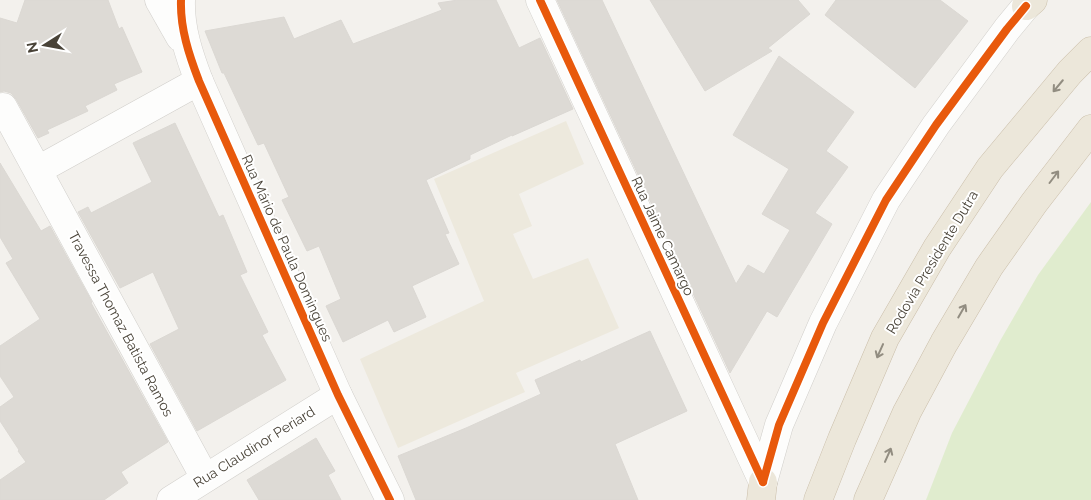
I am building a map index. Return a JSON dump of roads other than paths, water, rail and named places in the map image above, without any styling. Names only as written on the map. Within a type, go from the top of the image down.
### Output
[{"type":"highway","name":"Rodovia Presidente Dutra","points":[[818,500],[885,338],[936,248],[990,168],[1070,72],[1091,51]]},
{"type":"highway","points":[[868,500],[907,412],[944,343],[989,266],[1034,203],[1091,129]]},
{"type":"street","points":[[38,170],[196,74],[172,21],[160,0]]},
{"type":"street","name":"Rua Mário de Paula Domingues","points":[[181,0],[182,24],[196,74],[338,394],[390,500]]},
{"type":"street","name":"Rua Jaime Camargo","points":[[540,0],[762,491]]},
{"type":"street","points":[[762,491],[779,425],[823,323],[886,200],[936,124],[1007,29],[1029,3]]},
{"type":"street","name":"Travessa Thomaz Batista Ramos","points":[[3,107],[205,478]]},
{"type":"street","name":"Rua Claudinor Periard","points":[[171,500],[338,394]]}]
